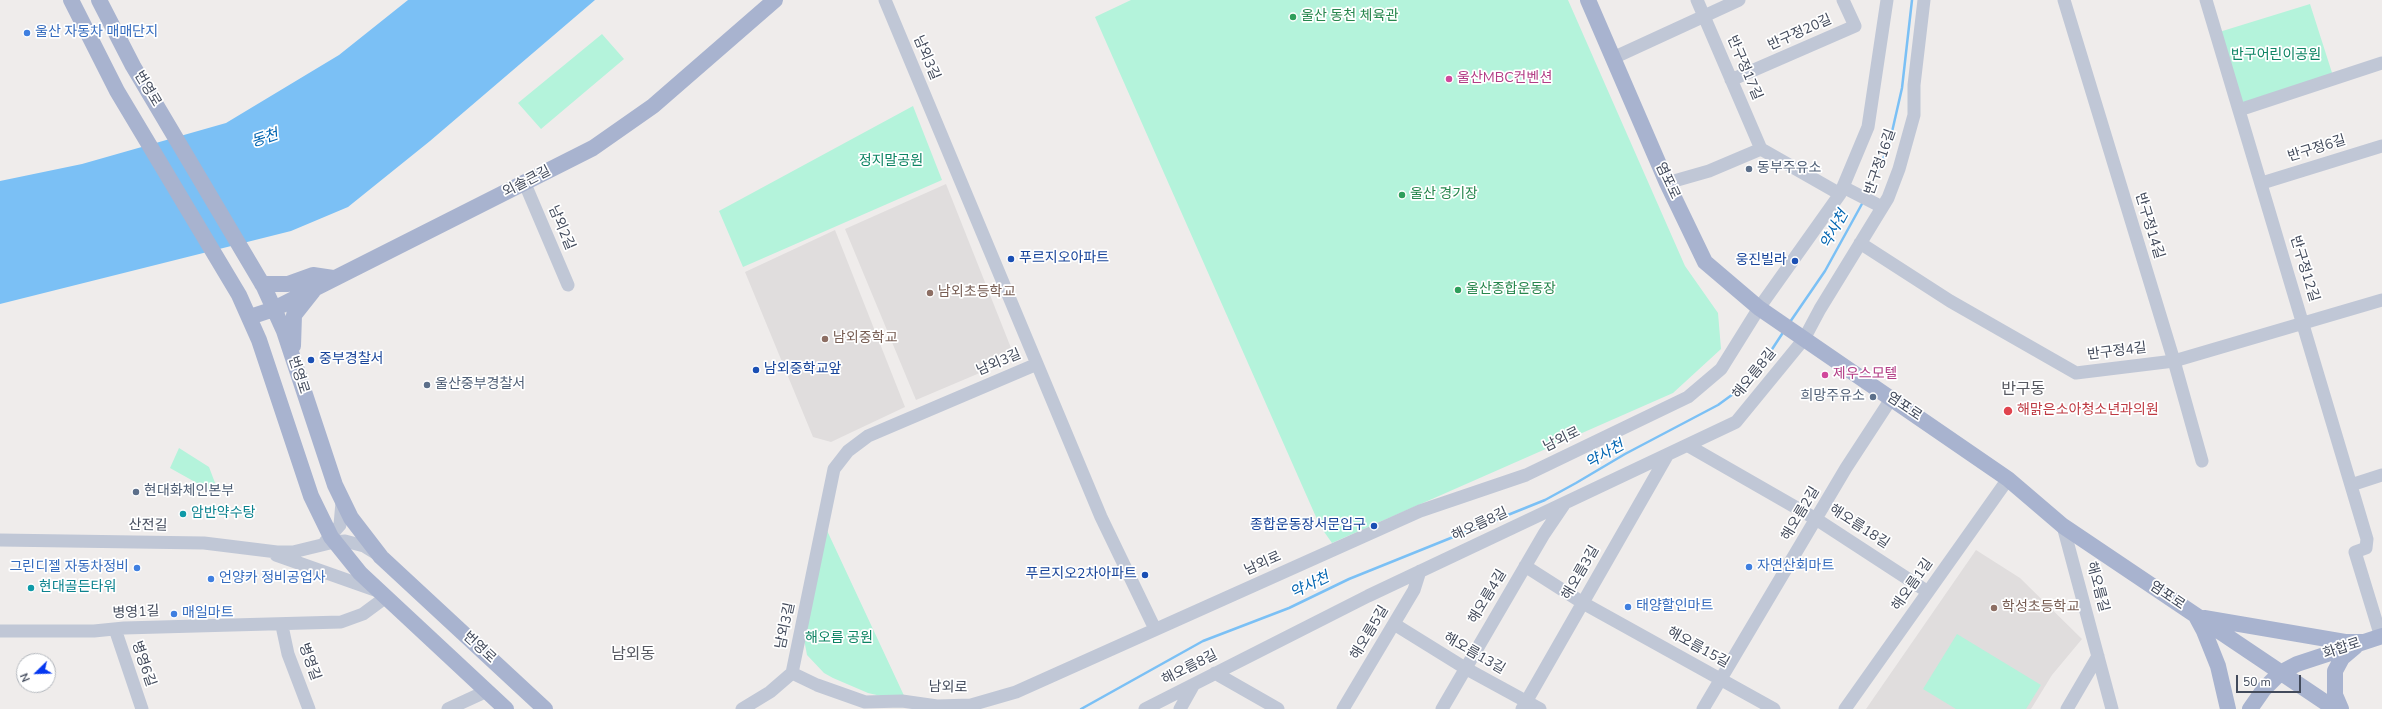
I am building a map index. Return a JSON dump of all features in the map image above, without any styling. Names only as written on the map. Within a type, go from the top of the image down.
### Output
[{"type":"main road","name":"번영로","points":[[71,0],[117,91],[239,295],[250,317],[311,496],[333,539],[360,573],[506,709]]},
{"type":"main road","name":"번영로","points":[[98,0],[141,79],[263,285],[274,309],[292,358],[342,502],[356,527],[381,557],[544,709]]},
{"type":"main road","name":"외솔큰길","points":[[250,317],[274,309],[525,184],[593,148],[653,106],[775,0]]},
{"type":"main road","name":"염포로","points":[[1588,0],[1667,183],[1705,262],[1759,308],[2008,479],[2063,526],[2335,709]]},
{"type":"main road","points":[[263,285],[288,284],[313,275],[334,278]]},
{"type":"main road","points":[[292,358],[294,315],[316,287]]},
{"type":"main road","points":[[2195,615],[2217,621],[2345,642],[2363,642]]},
{"type":"main road","points":[[2195,615],[2204,631],[2218,666],[2228,709]]},
{"type":"main road","name":"화합로","points":[[2250,709],[2264,689],[2280,673],[2297,664],[2381,637]]},
{"type":"main road","points":[[2341,709],[2335,695],[2335,671],[2345,655],[2363,642]]},
{"type":"street","name":"남외3길","points":[[792,673],[834,469],[848,451],[868,436],[1037,364],[885,0]]},
{"type":"street","name":"반구정17길","points":[[1697,0],[1761,149]]},
{"type":"street","points":[[1613,58],[1739,0]]},
{"type":"street","name":"반구정20길","points":[[1731,80],[1855,26],[1843,0]]},
{"type":"street","name":"반구정16길","points":[[1759,308],[1841,191],[1868,127],[1887,0]]},
{"type":"street","name":"반구정16길","points":[[1804,339],[1888,198],[1899,169],[1914,115],[1914,85],[1924,0]]},
{"type":"street","name":"반구정14길","points":[[2064,0],[2174,361],[2202,461]]},
{"type":"street","name":"반구정12길","points":[[2206,0],[2368,539],[2366,548],[2355,552],[2381,637]]},
{"type":"street","points":[[2239,110],[2382,63]]},
{"type":"street","name":"반구정6길","points":[[2262,183],[2382,146]]},
{"type":"street","points":[[1667,183],[1709,171],[1761,149],[1841,191],[1882,207]]},
{"type":"street","name":"남외2길","points":[[525,184],[568,285]]},
{"type":"street","name":"반구정4길","points":[[1860,243],[1950,301],[2076,373],[2174,361],[2382,300]]},
{"type":"street","name":"남외로","points":[[792,673],[817,685],[865,702],[902,701],[937,706],[971,705],[1016,692],[1420,511],[1526,475],[1688,397],[1721,369],[1759,308]]},
{"type":"street","name":"해오름8길","points":[[1145,709],[1420,571],[1736,422],[1804,339]]},
{"type":"street","points":[[1037,364],[1101,517],[1155,630]]},
{"type":"street","name":"해오름2길","points":[[1703,709],[1816,519],[1891,399]]},
{"type":"street","name":"해오름18길","points":[[1687,445],[1816,519],[1928,592]]},
{"type":"street","name":"해오름3길","points":[[1524,705],[1668,454]]},
{"type":"street","points":[[2351,485],[2382,475]]},
{"type":"street","name":"해오름1길","points":[[1845,709],[2008,479]]},
{"type":"street","points":[[342,502],[342,519],[333,539],[355,543],[372,550],[381,557]]},
{"type":"street","name":"해오름4길","points":[[1442,709],[1525,566],[1565,503]]},
{"type":"street","name":"해오름길","points":[[2063,526],[2112,709]]},
{"type":"street","name":"산전길","points":[[0,540],[204,543],[292,552],[318,546],[333,539]]},
{"type":"street","points":[[261,550],[383,595]]},
{"type":"street","name":"해오름15길","points":[[1525,566],[1583,603],[1774,709]]},
{"type":"street","name":"해오름5길","points":[[1343,709],[1414,590],[1420,571]]},
{"type":"street","name":"병영1길","points":[[0,631],[282,626],[341,622],[363,614],[383,595]]},
{"type":"street","name":"해오름13길","points":[[1394,624],[1524,705],[1540,709]]},
{"type":"street","name":"병영길","points":[[282,626],[288,654],[309,709]]},
{"type":"street","name":"병영6길","points":[[115,629],[142,709]]},
{"type":"street","points":[[2067,709],[2098,656]]},
{"type":"street","points":[[742,709],[770,692],[792,673]]},
{"type":"street","points":[[1215,673],[1278,709]]},
{"type":"street","points":[[1180,709],[1194,684]]},
{"type":"street","points":[[448,709],[487,691]]},
{"type":"shaded area","name":"남외초등학교","points":[[946,184],[1015,358],[916,400],[845,229]]},
{"type":"shaded area","name":"남외중학교","points":[[835,230],[905,407],[831,442],[813,437],[745,272]]},
{"type":"shaded area","name":"학성초등학교","points":[[1976,550],[2020,578],[2082,639],[2052,675],[2031,709],[1866,709]]},
{"type":"green space","name":"울산종합운동장","points":[[1131,0],[1568,0],[1685,266],[1718,313],[1721,349],[1673,393],[1332,543],[1320,526],[1095,17]]},
{"type":"green space","name":"반구어린이공원","points":[[2310,4],[2334,79],[2239,110],[2216,33]]},
{"type":"green space","points":[[602,34],[624,59],[541,129],[518,103]]},
{"type":"green space","name":"정지말공원","points":[[913,106],[942,180],[743,267],[719,211]]},
{"type":"green space","points":[[179,448],[209,467],[220,496],[170,468]]},
{"type":"green space","name":"해오름 공원","points":[[823,522],[907,702],[868,693],[833,678],[824,673],[807,655],[802,628]]},
{"type":"green space","points":[[1957,634],[2041,685],[2026,709],[1956,709],[1923,689]]},
{"type":"water","name":"동천","points":[[408,0],[595,0],[430,141],[348,207],[291,231],[0,304],[0,181],[82,164],[226,123],[339,55]]},
{"type":"waterway","name":"약사천","points":[[1867,195],[1889,145],[1902,88],[1912,0]]},
{"type":"waterway","name":"약사천","points":[[1790,322],[1825,271],[1863,202]]},
{"type":"waterway","name":"약사천","points":[[1081,709],[1203,641],[1289,608],[1349,579],[1545,500],[1625,454],[1718,405],[1740,389],[1761,366],[1784,331]]},
{"type":"place","name":"울산 동천 체육관","points":[[1293,17]]},
{"type":"place","name":"울산 자동차 매매단지","points":[[27,33]]},
{"type":"place","name":"울산MBC컨벤션","points":[[1449,79]]},
{"type":"place","name":"동부주유소","points":[[1749,169]]},
{"type":"place","name":"울산 경기장","points":[[1402,195]]},
{"type":"place","name":"푸르지오아파트","points":[[1011,259]]},
{"type":"place","name":"웅진빌라","points":[[1795,261]]},
{"type":"place","name":"울산종합운동장","points":[[1458,290]]},
{"type":"place","name":"남외초등학교","points":[[930,293]]},
{"type":"place","name":"남외중학교","points":[[825,339]]},
{"type":"place","name":"중부경찰서","points":[[311,360]]},
{"type":"place","name":"남외중학교앞","points":[[756,370]]},
{"type":"place","name":"제우스모텔","points":[[1825,375]]},
{"type":"place","name":"울산중부경찰서","points":[[427,385]]},
{"type":"place","name":"희망주유소","points":[[1873,397]]},
{"type":"place","name":"해맑은소아청소년과의원","points":[[2008,411]]},
{"type":"place","name":"현대화체인본부","points":[[136,492]]},
{"type":"place","name":"암반약수탕","points":[[183,514]]},
{"type":"place","name":"종합운동장서문입구","points":[[1374,526]]},
{"type":"place","name":"자연산회마트","points":[[1749,567]]},
{"type":"place","name":"그린디젤 자동차정비","points":[[137,568]]},
{"type":"place","name":"푸르지오2차아파트","points":[[1145,575]]},
{"type":"place","name":"언양카 정비공업사","points":[[211,579]]},
{"type":"place","name":"현대골든타워","points":[[31,588]]},
{"type":"place","name":"태양할인마트","points":[[1628,607]]},
{"type":"place","name":"학성초등학교","points":[[1994,608]]},
{"type":"place","name":"매일마트","points":[[174,614]]},
{"type":"district","name":"반구동","points":[[2023,390]]},
{"type":"district","name":"남외동","points":[[633,655]]}]
